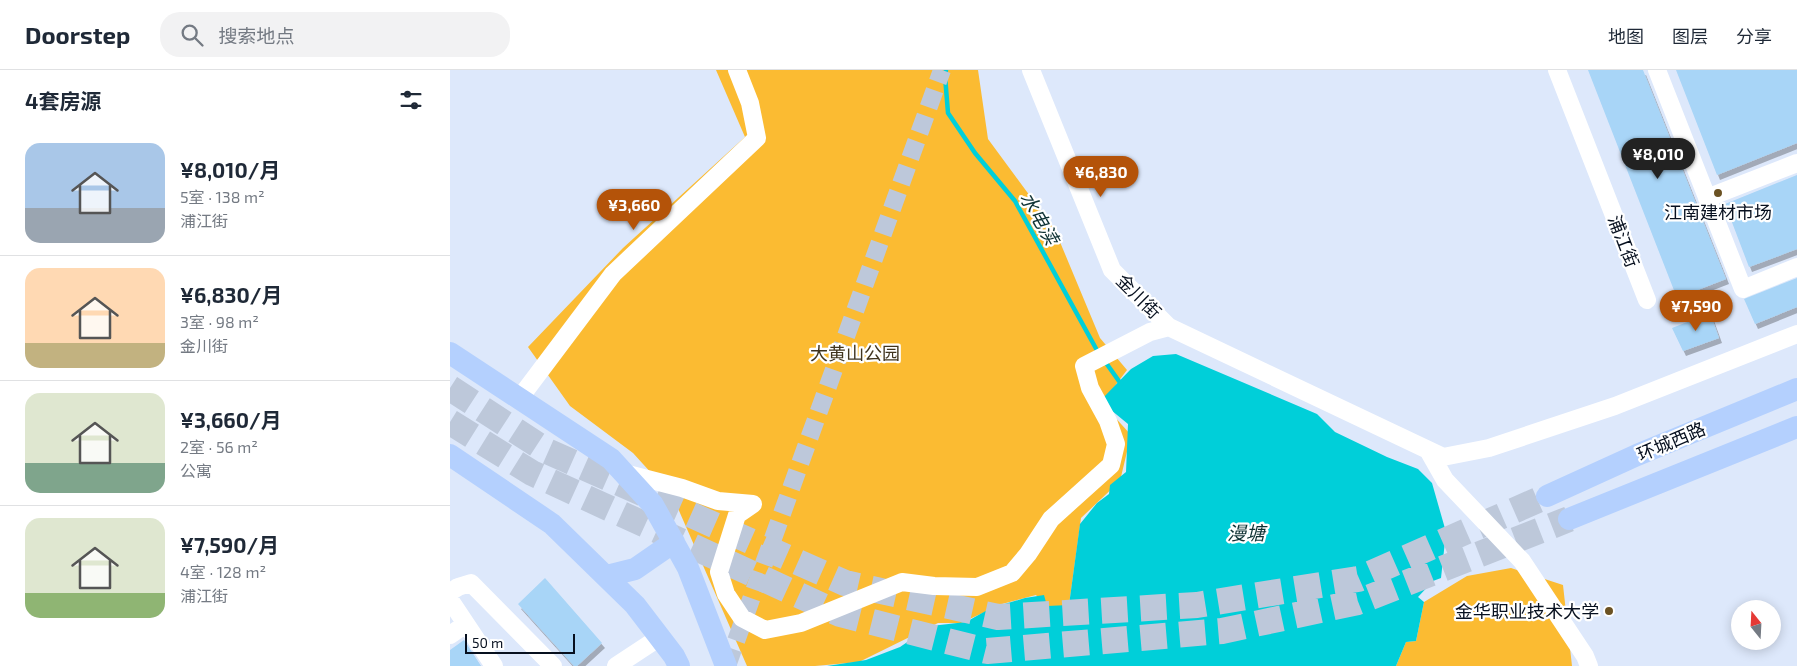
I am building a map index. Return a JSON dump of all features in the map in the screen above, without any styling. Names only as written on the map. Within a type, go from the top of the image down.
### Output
[{"type":"main road","points":[[450,353],[611,460],[653,505],[688,568],[726,666]]},
{"type":"main road","name":"环城西路","points":[[1547,496],[1637,455],[1797,389]]},
{"type":"main road","points":[[1568,519],[1797,427]]},
{"type":"main road","points":[[450,455],[552,524],[635,605],[680,666]]},
{"type":"main road","points":[[607,576],[635,568],[674,542]]},
{"type":"street","points":[[519,398],[613,274],[757,138],[750,103],[737,70]]},
{"type":"street","name":"金川街","points":[[1031,70],[1112,270],[1169,327],[1443,457],[1489,448],[1615,406],[1797,334]]},
{"type":"street","name":"浦江街","points":[[1558,70],[1647,300]]},
{"type":"street","points":[[1657,70],[1743,289],[1797,267]]},
{"type":"street","points":[[1707,198],[1797,163]]},
{"type":"street","points":[[624,473],[682,488],[718,501],[754,504],[737,516],[718,572],[726,594],[742,618],[765,630],[801,623],[902,582],[934,586],[977,587],[1012,573],[1028,554],[1051,519],[1111,465],[1116,444],[1108,421],[1090,388],[1084,366],[1150,332],[1169,327]]},
{"type":"street","points":[[1428,450],[1445,480],[1522,561],[1590,666]]},
{"type":"street","points":[[450,592],[471,583],[553,666]]},
{"type":"street","points":[[450,600],[494,666]]},
{"type":"street","points":[[450,635],[466,624]]},
{"type":"street","points":[[616,666],[660,637]]},
{"type":"green space","name":"大黄山公园","points":[[716,70],[978,70],[988,139],[1055,230],[1100,338],[1127,370],[1102,403],[1131,435],[1120,481],[1081,518],[1069,605],[1047,609],[1036,595],[1002,604],[961,623],[938,623],[859,662],[815,666],[747,666],[673,497],[633,453],[570,406],[528,347],[623,248],[745,137]]},
{"type":"green space","points":[[1511,568],[1563,585],[1572,666],[1396,666],[1406,642],[1416,641],[1424,602],[1467,576]]},
{"type":"water","name":"漫塘","points":[[1176,354],[1317,414],[1335,432],[1387,457],[1418,469],[1432,483],[1446,532],[1441,578],[1433,581],[1418,597],[1424,602],[1416,641],[1406,642],[1396,666],[827,666],[866,660],[900,647],[931,626],[966,622],[991,608],[1025,598],[1044,595],[1047,606],[1069,605],[1080,524],[1097,503],[1109,494],[1110,485],[1126,472],[1128,424],[1100,401],[1131,369],[1153,356]]},
{"type":"building","points":[[1588,70],[1643,70],[1726,279],[1677,298]]},
{"type":"building","points":[[1676,70],[1797,70],[1797,143],[1717,175]]},
{"type":"building","points":[[1797,175],[1797,249],[1749,267],[1725,204]]},
{"type":"building","points":[[1797,278],[1797,307],[1755,324],[1744,299]]},
{"type":"building","points":[[1710,313],[1719,338],[1683,351],[1672,328]]},
{"type":"building","points":[[545,578],[602,643],[577,666],[574,666],[518,604]]},
{"type":"building","points":[[464,640],[481,666],[450,666],[450,650]]},
{"type":"waterway","name":"水电渎","points":[[946,70],[948,113],[975,153],[1015,201],[1099,354]]},
{"type":"waterway","name":"水电渎","points":[[1104,360],[1121,384]]},
{"type":"tunnel","points":[[727,666],[942,70]]},
{"type":"tunnel","points":[[450,388],[547,451],[845,583],[998,617],[1197,605],[1358,579],[1547,496]]},
{"type":"tunnel","points":[[450,422],[532,473],[840,614],[987,651],[1222,631],[1358,602],[1569,519]]},
{"type":"place","name":"江南建材市场","points":[[1718,193]]},
{"type":"place","name":"金华职业技术大学","points":[[1609,611]]}]
